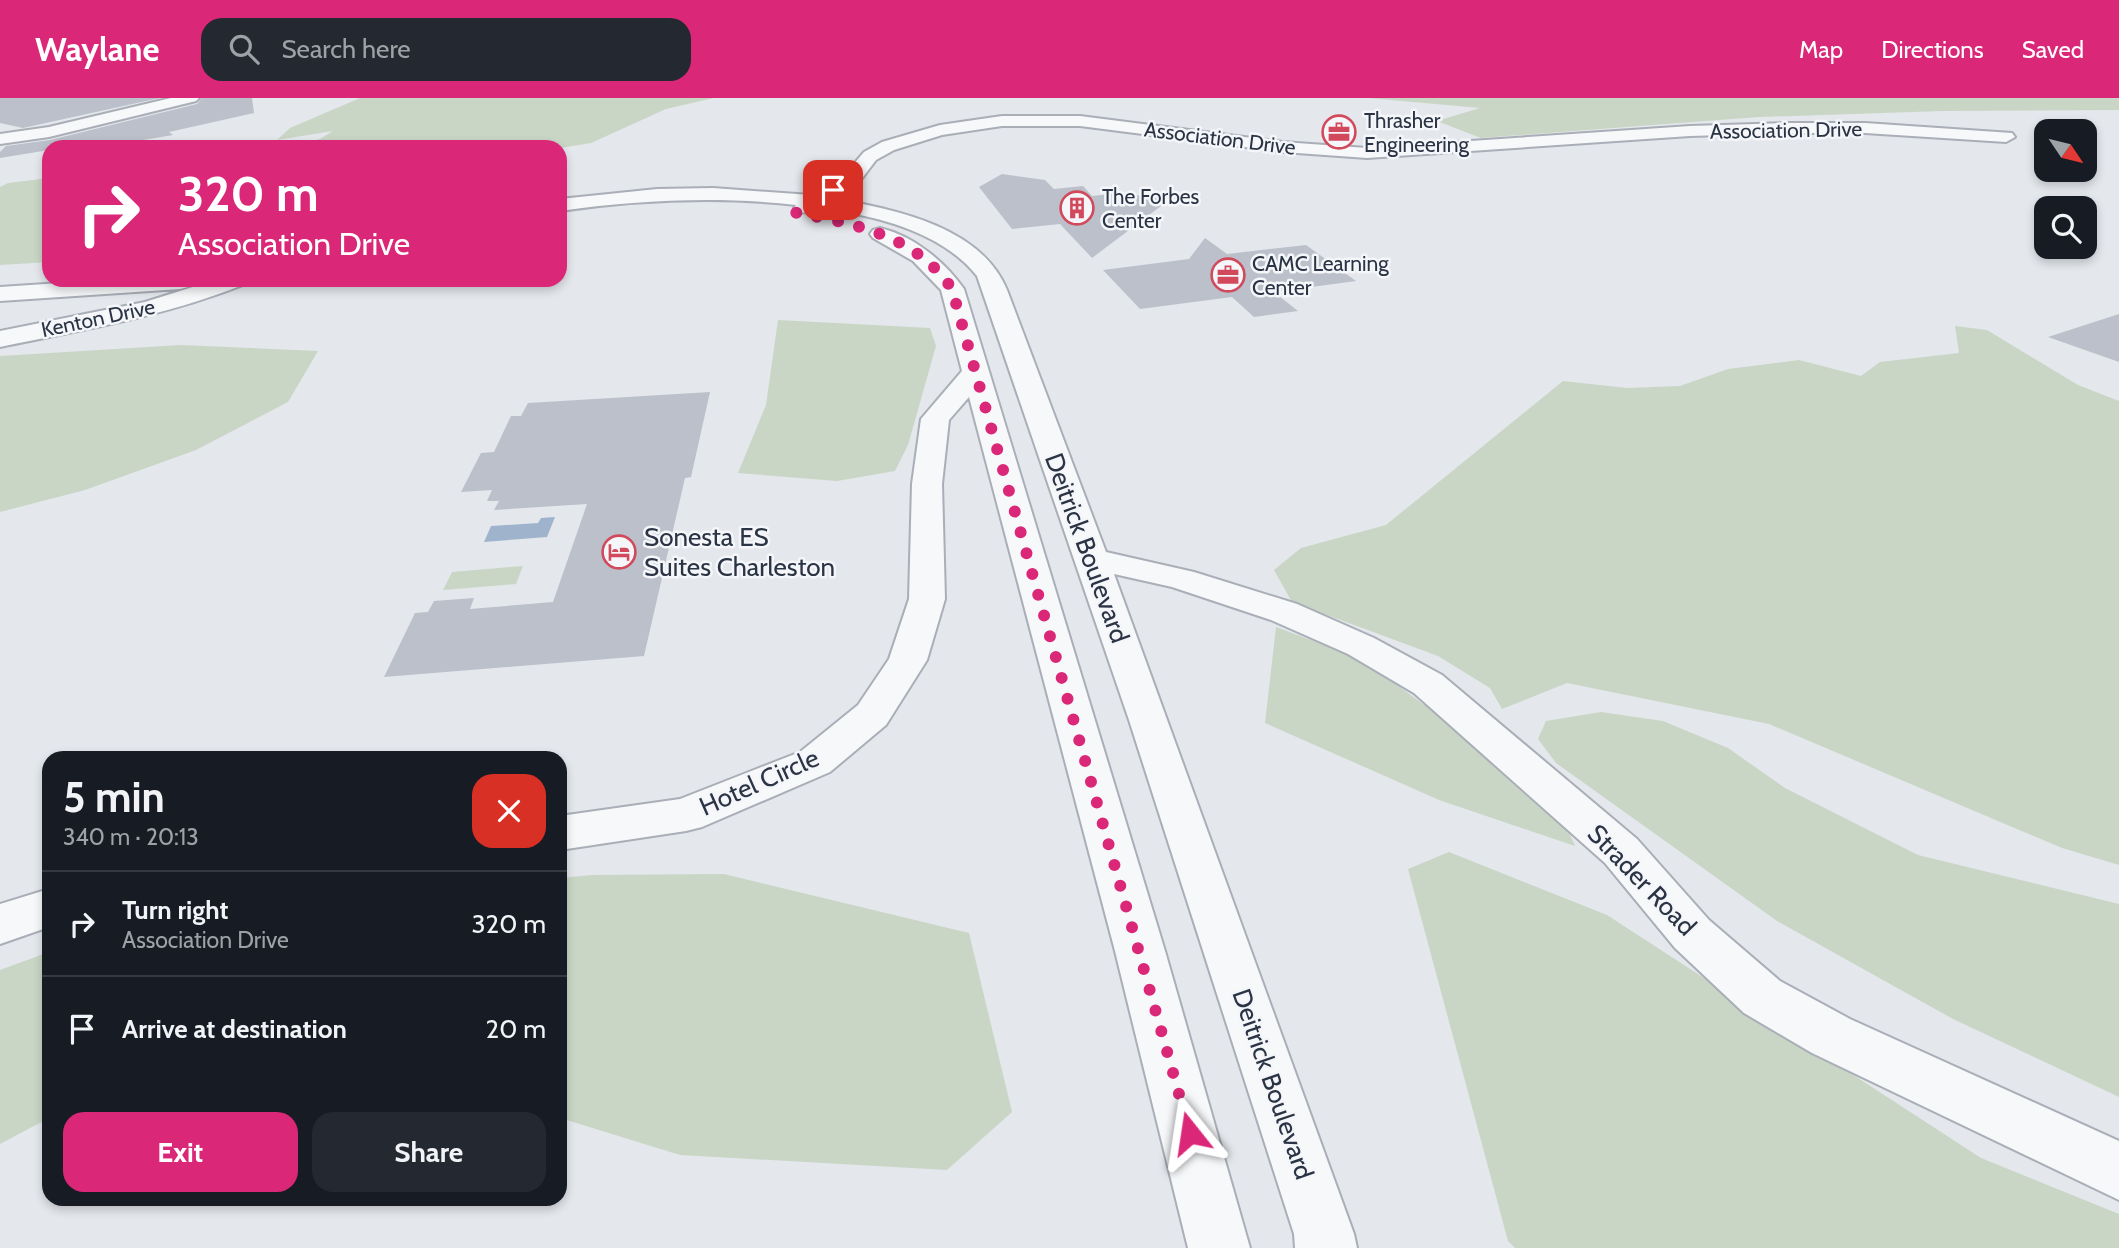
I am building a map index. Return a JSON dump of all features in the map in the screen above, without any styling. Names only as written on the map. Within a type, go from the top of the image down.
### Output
[{"type":"street","points":[[0,139],[50,132],[191,98]]},
{"type":"street","name":"Association Drive","points":[[805,207],[853,177],[870,156],[888,146],[940,130],[1013,121],[1080,121],[1283,147],[1367,153],[1689,131],[1786,128],[1865,128],[2006,137]]},
{"type":"street","name":"Deitrick Boulevard","points":[[567,204],[643,195],[772,197],[876,232],[912,248],[940,271],[952,289],[1140,951],[1219,1248]]},
{"type":"street","name":"Deitrick Boulevard","points":[[567,216],[677,205],[805,207],[873,212],[921,227],[970,254],[989,277],[1093,559],[1324,1234],[1326,1248]]},
{"type":"street","points":[[0,281],[42,278]]},
{"type":"street","points":[[0,294],[104,287]]},
{"type":"street","name":"Kenton Drive","points":[[0,339],[148,309],[218,287]]},
{"type":"street","name":"Hotel Circle","points":[[567,832],[686,815],[816,762],[872,715],[908,660],[927,599],[927,484],[935,419],[974,374]]},
{"type":"street","name":"Strader Road","points":[[1093,559],[1182,579],[1284,612],[1362,646],[1428,684],[1621,851],[1692,934],[1762,997],[1831,1036],[2119,1171]]},
{"type":"street","points":[[0,924],[42,910]]},
{"type":"green space","points":[[360,98],[714,98],[666,109],[591,143],[567,147],[567,140],[316,140],[333,131],[277,140],[290,128]]},
{"type":"green space","points":[[1368,98],[2119,98],[2119,110],[1943,111],[1759,117],[1481,138],[1437,121],[1480,108]]},
{"type":"green space","points":[[42,179],[42,262],[0,265],[0,187],[8,183]]},
{"type":"green space","points":[[778,320],[930,328],[936,346],[908,445],[895,471],[837,481],[738,473],[766,405]]},
{"type":"green space","points":[[1955,326],[1987,330],[2078,385],[2119,401],[2119,865],[2062,848],[1769,724],[1567,683],[1502,709],[1490,688],[1438,656],[1292,602],[1274,570],[1301,548],[1386,525],[1563,381],[1627,388],[1680,386],[1728,369],[1799,360],[1861,376],[1880,362],[1959,353]]},
{"type":"green space","points":[[181,345],[318,351],[288,402],[196,450],[85,490],[0,512],[0,356]]},
{"type":"green space","points":[[523,566],[516,584],[443,590],[452,572]]},
{"type":"green space","points":[[1276,627],[1362,659],[1431,710],[1562,817],[1575,846],[1439,800],[1265,723]]},
{"type":"green space","points":[[1601,712],[1663,721],[1728,748],[1785,788],[1918,855],[2119,904],[2119,1097],[1953,1019],[1777,921],[1556,763],[1538,739],[1546,721]]},
{"type":"green space","points":[[1449,852],[1607,915],[1981,1158],[2119,1214],[2119,1248],[1515,1248],[1508,1241],[1408,869]]},
{"type":"green space","points":[[724,874],[969,933],[1012,1112],[947,1170],[680,1155],[567,1120],[567,877]]},
{"type":"green space","points":[[42,955],[42,1122],[0,1144],[0,970]]},
{"type":"water","points":[[555,517],[547,537],[484,542],[491,526],[538,523],[541,518]]},
{"type":"building","points":[[0,98],[160,98],[23,128],[0,123]]},
{"type":"building","points":[[202,98],[252,98],[254,113],[169,132],[173,135],[143,140],[50,140],[197,104]]},
{"type":"building","points":[[42,141],[42,151],[0,158],[0,152],[6,146]]},
{"type":"building","name":"The Forbes Center","points":[[1002,174],[1045,180],[1054,189],[1083,186],[1092,196],[1121,193],[1169,200],[1092,258],[1060,224],[1012,229],[979,187]]},
{"type":"building","name":"CAMC Learning Center","points":[[1205,238],[1227,254],[1306,245],[1356,281],[1274,292],[1298,311],[1254,317],[1232,297],[1140,309],[1103,270],[1189,259]]},
{"type":"building","points":[[2119,314],[2119,362],[2048,337]]},
{"type":"building","name":"Sonesta ES Suites Charleston","points":[[710,392],[691,477],[685,478],[644,656],[384,677],[415,613],[428,612],[434,601],[474,598],[470,609],[553,602],[587,504],[494,510],[499,501],[487,501],[492,490],[461,492],[481,453],[494,452],[511,416],[521,416],[528,403]]},
{"type":"place","name":"Thrasher Engineering","points":[[1339,132]]},
{"type":"place","name":"The Forbes Center","points":[[1077,208]]},
{"type":"place","name":"CAMC Learning Center","points":[[1228,275]]},
{"type":"place","name":"Sonesta ES Suites Charleston","points":[[619,552]]},
{"type":"route","points":[[833,190],[796,213],[836,220],[876,232],[912,248],[940,271],[952,289],[1190,1133]]}]
